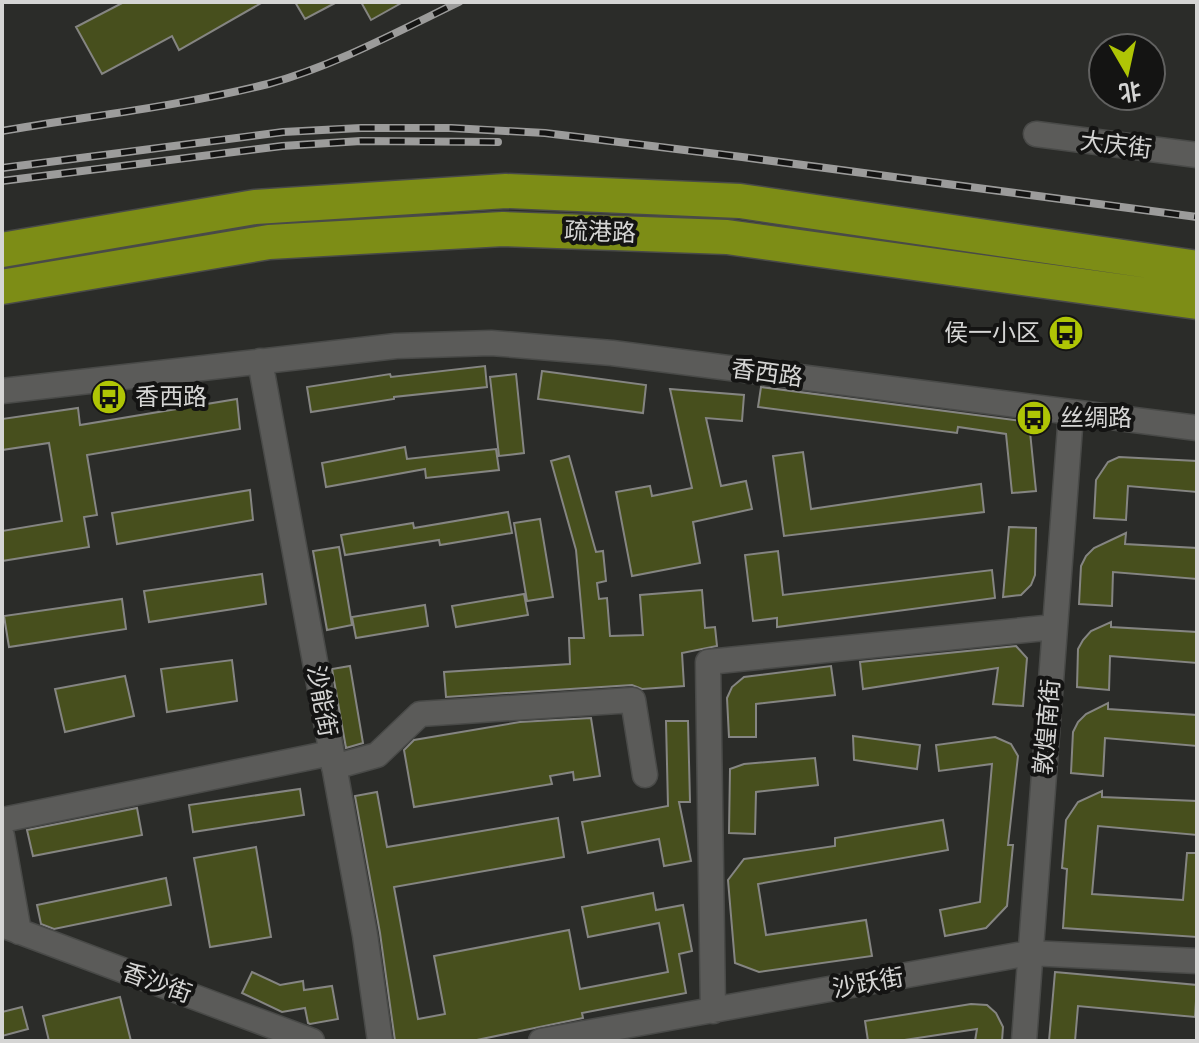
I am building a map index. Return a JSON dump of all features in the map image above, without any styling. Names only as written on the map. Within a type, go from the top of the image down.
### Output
[{"type":"highway","points":[[2,250],[255,207],[506,191],[740,201],[1197,268]]},
{"type":"highway","name":"疏港路","points":[[2,287],[269,242],[503,229],[727,237],[1197,302]]},
{"type":"street","name":"大庆街","points":[[1036,134],[1197,155]]},
{"type":"street","name":"香西路","points":[[2,391],[396,346],[491,343],[612,353],[1197,428]]},
{"type":"street","name":"沙能街","points":[[260,361],[365,935],[380,1041]]},
{"type":"street","name":"敦煌南街","points":[[1024,1041],[1071,414]]},
{"type":"street","points":[[713,1011],[708,662],[1055,627]]},
{"type":"street","points":[[2,820],[333,760],[377,755],[420,714],[633,700],[645,775]]},
{"type":"street","points":[[2,836],[10,928]]},
{"type":"street","name":"香沙街","points":[[10,928],[312,1041]]},
{"type":"street","name":"沙跃街","points":[[541,1041],[1029,953],[1197,961]]},
{"type":"building","points":[[124,2],[263,2],[179,50],[172,36],[102,74],[76,27]]},
{"type":"building","points":[[295,2],[337,2],[305,19]]},
{"type":"building","points":[[361,2],[403,2],[371,20]]},
{"type":"building","points":[[485,366],[487,387],[394,397],[311,412],[307,387],[390,374],[391,377]]},
{"type":"building","points":[[542,371],[646,385],[643,413],[538,399]]},
{"type":"building","points":[[516,374],[524,453],[499,456],[490,377]]},
{"type":"building","points":[[761,387],[1029,422],[1036,491],[1012,493],[1006,434],[958,427],[957,433],[758,407]]},
{"type":"building","points":[[670,389],[744,395],[742,421],[706,418],[721,486],[746,481],[752,509],[693,522],[700,563],[632,576],[616,492],[650,486],[652,496],[692,488]]},
{"type":"building","points":[[237,399],[240,429],[87,455],[97,515],[84,517],[89,547],[2,561],[2,531],[62,521],[49,443],[2,450],[2,419],[78,408],[80,425]]},
{"type":"building","points":[[405,447],[407,459],[496,449],[499,470],[426,478],[425,469],[326,487],[322,463]]},
{"type":"building","points":[[803,452],[811,509],[981,484],[984,512],[784,536],[773,456]]},
{"type":"building","points":[[569,456],[596,552],[603,551],[606,581],[597,583],[599,599],[607,598],[610,636],[643,635],[640,595],[702,590],[705,628],[715,627],[717,646],[682,653],[684,686],[642,689],[632,685],[446,697],[444,672],[570,664],[569,638],[584,638],[576,550],[551,461]]},
{"type":"building","points":[[1119,457],[1197,461],[1197,492],[1128,486],[1126,520],[1094,518],[1096,480],[1108,462]]},
{"type":"building","points":[[250,490],[253,520],[117,544],[112,513]]},
{"type":"building","points":[[508,512],[512,533],[440,545],[439,540],[345,555],[341,535],[413,523],[414,528]]},
{"type":"building","points":[[540,519],[553,597],[527,601],[514,523]]},
{"type":"building","points":[[1009,527],[1036,528],[1035,575],[1031,585],[1021,595],[1003,597]]},
{"type":"building","points":[[1126,533],[1125,544],[1197,548],[1197,579],[1113,572],[1112,606],[1079,604],[1081,566],[1086,556],[1094,548]]},
{"type":"building","points":[[339,547],[352,625],[327,630],[313,551]]},
{"type":"building","points":[[778,551],[783,595],[992,570],[995,598],[777,627],[777,618],[753,621],[745,555]]},
{"type":"building","points":[[262,574],[266,604],[149,622],[144,591]]},
{"type":"building","points":[[524,594],[528,615],[456,627],[452,606]]},
{"type":"building","points":[[122,599],[126,629],[9,647],[4,616]]},
{"type":"building","points":[[425,605],[428,626],[356,638],[352,617]]},
{"type":"building","points":[[1111,622],[1111,627],[1197,632],[1197,663],[1110,656],[1109,690],[1077,687],[1078,649],[1091,631]]},
{"type":"building","points":[[1016,646],[1027,658],[1023,706],[993,704],[998,668],[863,689],[860,662]]},
{"type":"building","points":[[232,660],[237,701],[167,712],[161,669]]},
{"type":"building","points":[[350,666],[363,743],[346,748],[332,669]]},
{"type":"building","points":[[831,666],[835,695],[756,704],[756,737],[729,737],[727,698],[732,687],[744,677]]},
{"type":"building","points":[[125,676],[134,716],[65,732],[55,689]]},
{"type":"building","points":[[1108,703],[1108,709],[1197,715],[1197,746],[1105,738],[1103,776],[1071,773],[1073,732],[1078,722],[1086,714]]},
{"type":"building","points":[[591,718],[600,776],[574,780],[573,772],[550,776],[552,784],[414,807],[404,750],[414,740],[520,722]]},
{"type":"building","points":[[666,721],[688,721],[690,802],[679,802],[691,861],[664,866],[659,839],[588,853],[582,822],[668,806]]},
{"type":"building","points":[[853,736],[920,745],[917,769],[854,760]]},
{"type":"building","points":[[995,737],[1011,744],[1018,756],[1008,845],[1013,845],[1007,906],[986,928],[945,936],[940,910],[980,902],[992,764],[939,771],[936,745]]},
{"type":"building","points":[[815,758],[818,785],[756,792],[755,834],[729,833],[730,769],[744,764]]},
{"type":"building","points":[[300,789],[304,815],[193,832],[189,805]]},
{"type":"building","points":[[1102,791],[1102,797],[1197,801],[1197,835],[1098,826],[1092,894],[1183,900],[1187,853],[1197,853],[1197,937],[1063,928],[1067,869],[1062,868],[1066,820],[1078,802]]},
{"type":"building","points":[[377,792],[387,847],[558,818],[564,857],[394,887],[418,1019],[445,1014],[434,956],[569,930],[580,989],[668,972],[659,923],[588,937],[582,907],[653,893],[656,910],[683,905],[692,951],[679,954],[686,993],[582,1013],[583,1018],[472,1041],[395,1041],[380,933],[355,796]]},
{"type":"building","points":[[137,808],[142,835],[33,856],[27,830]]},
{"type":"building","points":[[943,820],[948,850],[758,884],[766,935],[866,920],[872,956],[759,972],[735,963],[728,880],[744,859],[835,846],[835,838]]},
{"type":"building","points":[[256,847],[271,937],[210,947],[194,858]]},
{"type":"building","points":[[166,878],[171,905],[54,929],[41,924],[37,905]]},
{"type":"building","points":[[252,972],[280,985],[303,981],[304,990],[332,986],[338,1019],[310,1024],[305,1008],[282,1012],[242,993]]},
{"type":"building","points":[[1055,972],[1197,985],[1195,1017],[1078,1006],[1075,1041],[1049,1041]]},
{"type":"building","points":[[120,997],[131,1041],[49,1041],[43,1016]]},
{"type":"building","points":[[971,1004],[987,1005],[996,1013],[1003,1027],[1002,1041],[975,1041],[977,1029],[898,1041],[868,1041],[865,1021]]},
{"type":"building","points":[[22,1007],[28,1029],[2,1036],[2,1012]]},
{"type":"railway","points":[[2,131],[169,105],[293,77],[341,58],[459,2]]},
{"type":"railway","points":[[2,168],[283,132],[451,128],[545,133],[1197,217]]},
{"type":"railway","points":[[2,181],[282,146],[361,141],[498,142]]},
{"type":"place","name":"侯一小区","points":[[1066,333]]},
{"type":"place","name":"香西路","points":[[109,397]]},
{"type":"place","name":"丝绸路","points":[[1034,418]]}]
